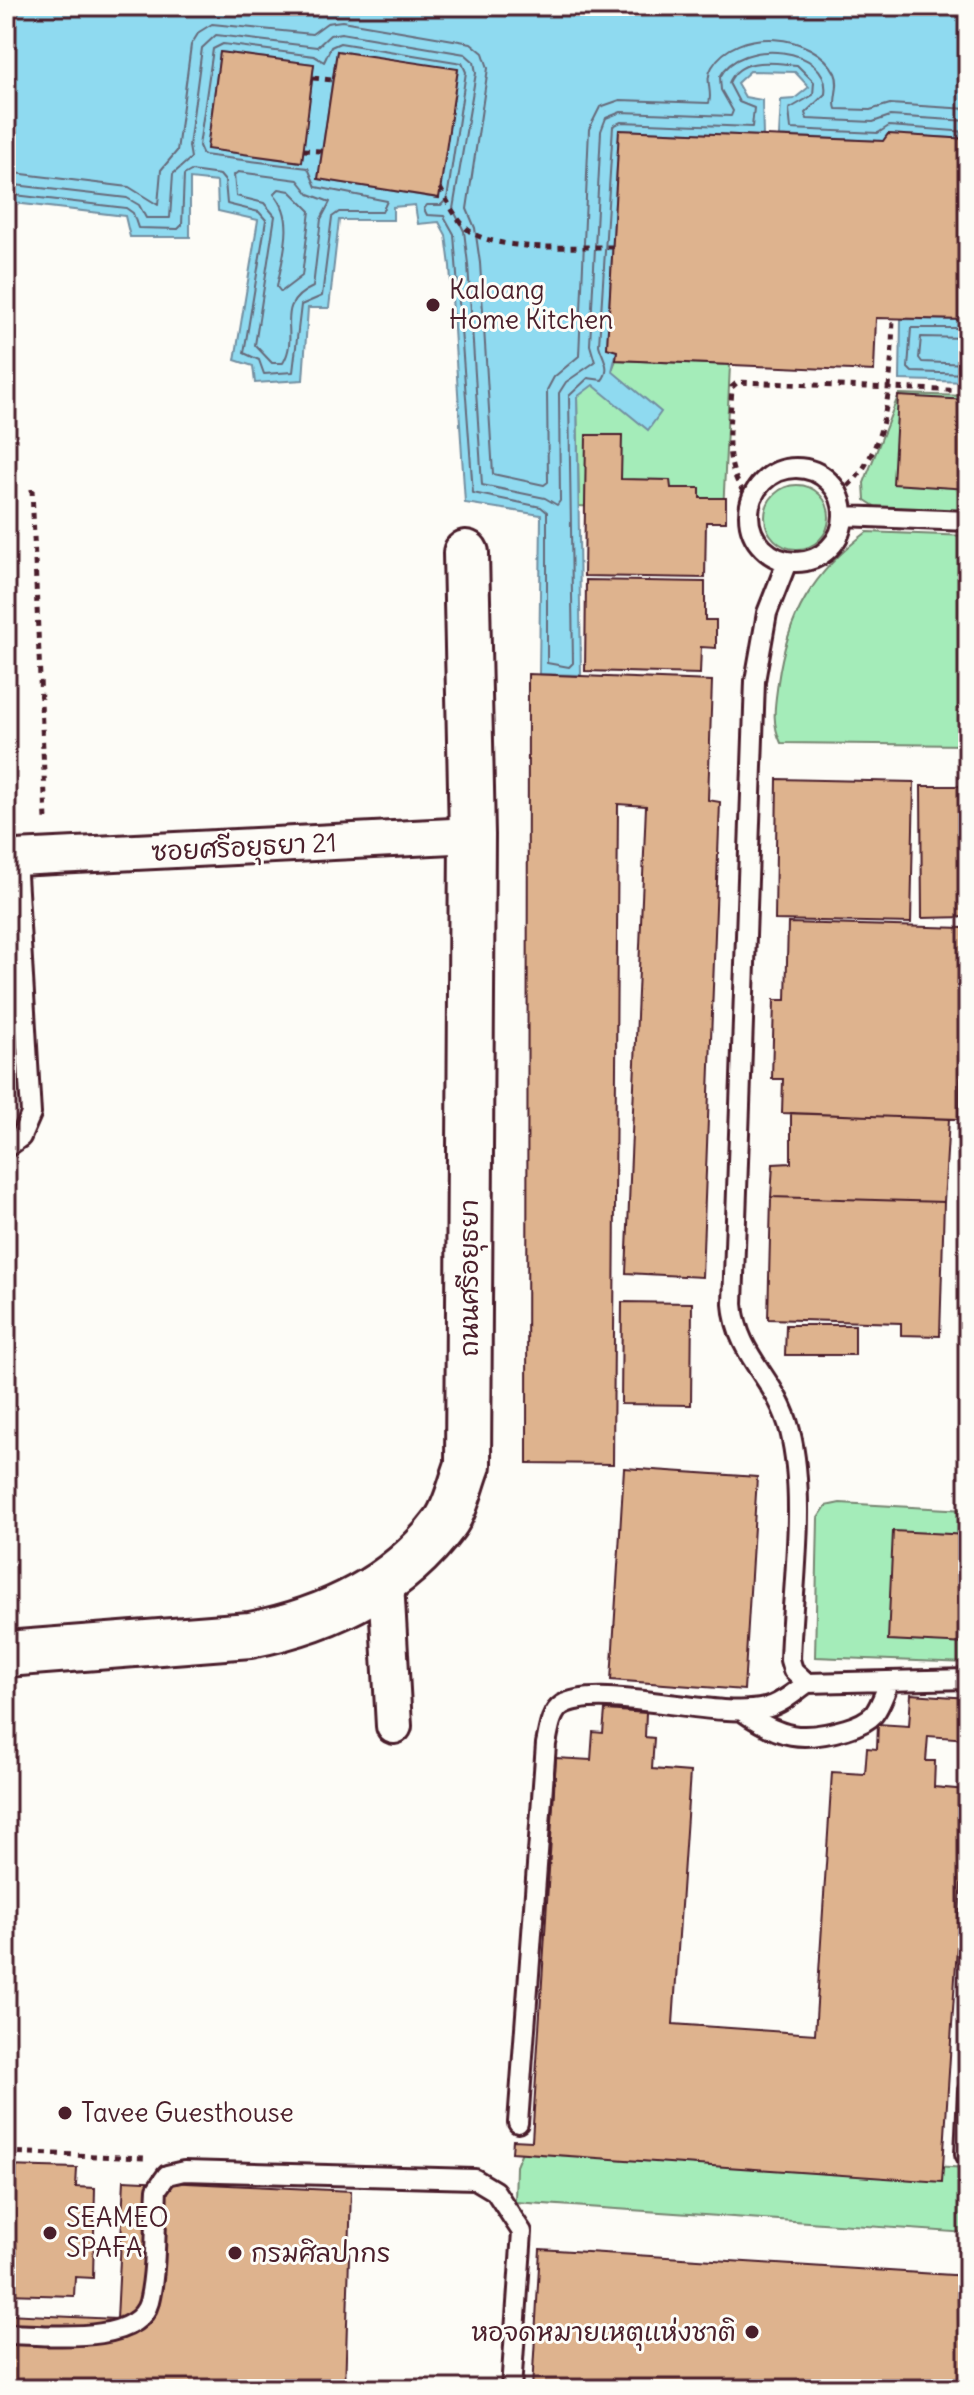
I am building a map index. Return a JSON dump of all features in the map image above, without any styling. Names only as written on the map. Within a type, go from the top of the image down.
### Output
[{"type":"street","name":"ถนนศรีอยุธยา","points":[[6,1654],[250,1635],[287,1628],[348,1605],[386,1582],[447,1521],[468,1465],[472,835],[466,553]]},
{"type":"street","name":"ซอยศรีอยุธยา 21","points":[[23,858],[472,835]]},
{"type":"street","points":[[386,1582],[394,1726]]},
{"type":"lane","points":[[796,467],[825,477],[839,495],[844,516],[841,533],[832,547],[803,562],[787,562],[761,546],[752,533],[751,502],[767,477],[796,467]]},
{"type":"lane","points":[[844,516],[968,521]]},
{"type":"lane","points":[[787,562],[767,613],[755,681],[733,1304],[735,1331],[766,1376],[791,1434],[797,1501],[790,1660],[793,1670],[807,1683]]},
{"type":"lane","points":[[6,1148],[21,1137],[31,1114],[23,858]]},
{"type":"lane","points":[[518,2123],[546,1744],[552,1717],[562,1706],[589,1698],[742,1711],[768,1708],[807,1683],[968,1679]]},
{"type":"lane","points":[[742,1711],[765,1727],[802,1739],[860,1725],[873,1715],[890,1681]]},
{"type":"lane","points":[[965,2154],[968,2091]]},
{"type":"lane","points":[[6,2334],[115,2333],[134,2324],[149,2301],[157,2189],[167,2175],[184,2171],[475,2179],[495,2191],[507,2204],[522,2232],[511,2389]]},
{"type":"path","points":[[313,78],[332,80]]},
{"type":"path","points":[[303,150],[322,151]]},
{"type":"path","points":[[440,188],[468,231],[479,235],[522,245],[613,247]]},
{"type":"path","points":[[839,495],[856,479],[877,437],[888,405],[893,318]]},
{"type":"path","points":[[751,502],[733,478],[729,462],[732,387],[745,381],[968,391]]},
{"type":"path","points":[[23,858],[32,489]]},
{"type":"path","points":[[6,2152],[145,2158]]},
{"type":"green space","points":[[616,360],[730,365],[723,513],[579,506],[577,396],[612,370]]},
{"type":"green space","points":[[899,394],[968,396],[968,511],[876,507],[865,500],[864,483]]},
{"type":"green space","points":[[797,485],[815,491],[823,499],[829,517],[823,535],[815,543],[797,549],[779,543],[771,535],[765,517],[771,499],[779,491]]},
{"type":"green space","points":[[867,532],[968,536],[968,745],[781,743],[775,721],[776,698],[782,659],[796,617],[817,580]]},
{"type":"green space","points":[[840,1503],[965,1510],[968,1663],[815,1657],[818,1518],[826,1506]]},
{"type":"green space","points":[[525,2144],[968,2168],[968,2233],[515,2202],[516,2166]]},
{"type":"water","points":[[6,6],[968,6],[968,139],[888,134],[883,141],[779,136],[781,100],[794,99],[809,87],[795,72],[750,71],[737,83],[745,97],[762,100],[763,136],[619,130],[607,347],[617,351],[612,371],[661,412],[648,430],[593,385],[577,397],[581,675],[539,674],[541,515],[465,503],[450,266],[446,235],[439,222],[418,224],[415,205],[393,207],[393,220],[339,220],[329,308],[308,308],[303,380],[255,383],[253,366],[235,360],[258,220],[218,211],[217,182],[190,179],[190,237],[130,237],[125,216],[6,202]],"holes":[[[337,51],[458,70],[438,198],[318,179]],[[220,52],[314,64],[301,162],[207,149]]]},
{"type":"water","points":[[901,319],[968,320],[968,382],[900,380]]},
{"type":"building","points":[[337,51],[458,69],[439,198],[318,179]]},
{"type":"building","points":[[220,52],[314,64],[302,162],[207,149]]},
{"type":"building","points":[[619,130],[883,141],[888,134],[968,139],[968,320],[876,318],[874,371],[616,360],[617,351],[607,348]]},
{"type":"building","points":[[898,396],[968,400],[968,489],[893,484]]},
{"type":"building","points":[[586,435],[622,435],[621,479],[670,480],[671,488],[700,488],[700,498],[726,498],[726,522],[706,522],[705,578],[584,576]]},
{"type":"building","points":[[586,580],[705,582],[705,620],[716,620],[716,648],[701,647],[700,674],[585,671]]},
{"type":"building","points":[[528,674],[712,681],[708,800],[720,802],[702,1277],[626,1273],[646,806],[618,804],[613,1464],[527,1463]]},
{"type":"building","points":[[6,764],[11,836],[6,836]]},
{"type":"building","points":[[777,779],[914,782],[911,923],[775,920]]},
{"type":"building","points":[[921,786],[968,786],[968,917],[922,918]]},
{"type":"building","points":[[788,923],[964,928],[959,1119],[782,1113],[783,1079],[772,1079],[774,1000],[786,1000]]},
{"type":"building","points":[[791,1113],[949,1119],[944,1202],[771,1197],[773,1164],[791,1163]]},
{"type":"building","points":[[771,1197],[944,1202],[940,1336],[901,1335],[901,1323],[768,1319]]},
{"type":"building","points":[[622,1302],[692,1303],[691,1405],[621,1404]]},
{"type":"building","points":[[786,1325],[855,1325],[855,1355],[785,1355]]},
{"type":"building","points":[[624,1468],[757,1477],[744,1690],[611,1680]]},
{"type":"building","points":[[893,1531],[968,1535],[968,1644],[888,1640]]},
{"type":"building","points":[[911,1694],[968,1698],[968,1739],[928,1736],[926,1761],[935,1761],[934,1787],[967,1790],[942,2182],[512,2152],[513,2140],[532,2141],[556,1758],[591,1760],[593,1732],[603,1733],[605,1710],[646,1713],[645,1737],[654,1738],[652,1769],[690,1772],[673,2024],[815,2034],[832,1772],[865,1774],[867,1748],[877,1749],[878,1724],[909,1726]]},
{"type":"building","name":"SEAMEO SPAFA","points":[[6,2166],[77,2168],[76,2187],[95,2188],[93,2278],[75,2277],[74,2296],[6,2294]]},
{"type":"building","name":"กรมศิลปากร","points":[[124,2180],[351,2191],[345,2389],[6,2389],[6,2314],[117,2319]]},
{"type":"building","name":"หอจดหมายเหตุแห่งชาติ","points":[[540,2249],[968,2276],[968,2389],[532,2389]]},
{"type":"place","name":"Kaloang Home Kitchen","points":[[433,305]]},
{"type":"place","name":"Tavee Guesthouse","points":[[65,2113]]},
{"type":"place","name":"SEAMEO SPAFA","points":[[50,2233]]},
{"type":"place","name":"กรมศิลปากร","points":[[235,2253]]},
{"type":"place","name":"หอจดหมายเหตุแห่งชาติ","points":[[752,2332]]}]
